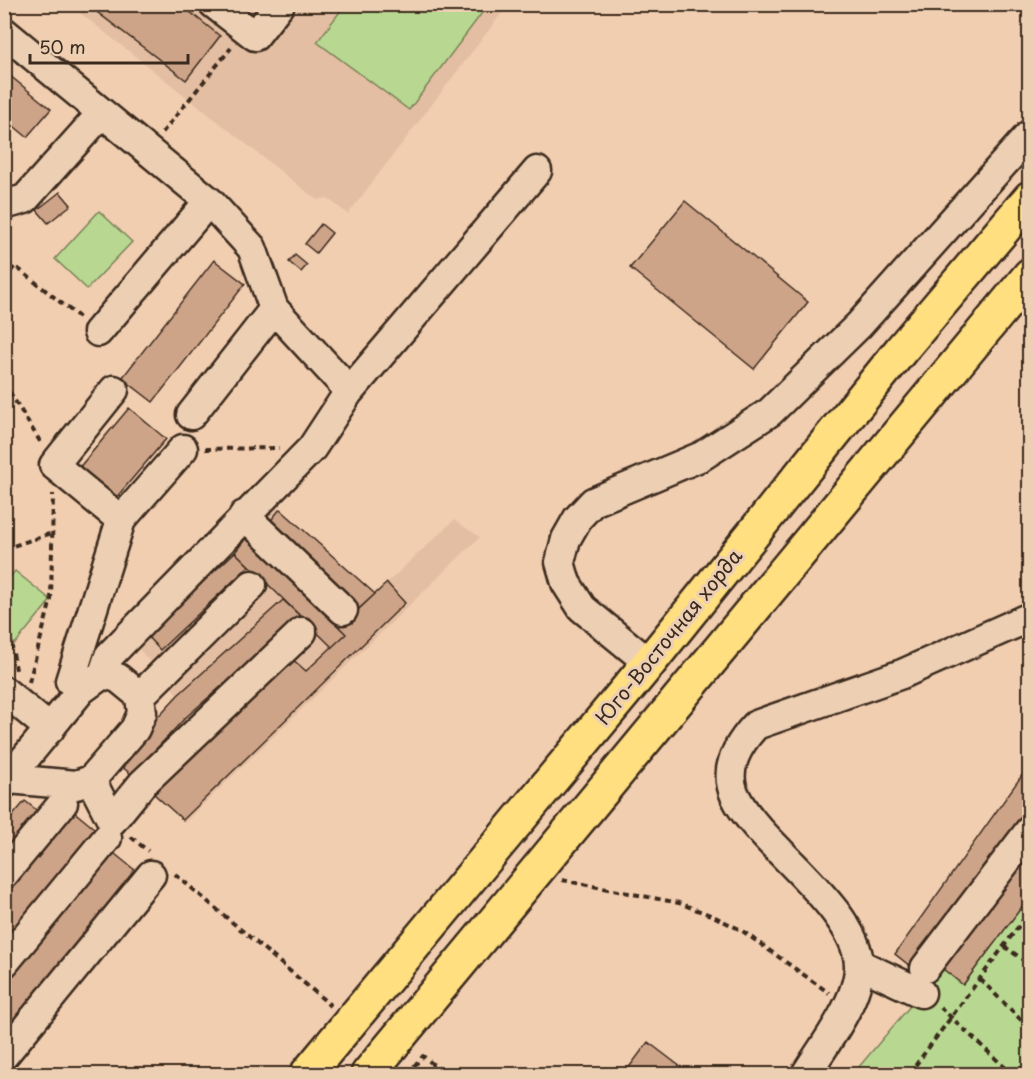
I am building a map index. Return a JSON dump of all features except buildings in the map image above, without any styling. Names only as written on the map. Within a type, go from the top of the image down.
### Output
[{"type":"main road","name":"Юго-Восточная хорда","points":[[307,1074],[649,663],[894,359],[1029,198]]},
{"type":"main road","points":[[368,1074],[1029,275]]},
{"type":"street","points":[[214,4],[255,36],[280,4]]},
{"type":"street","points":[[4,32],[209,201],[252,248],[274,309],[344,385],[348,393]]},
{"type":"street","points":[[11,195],[101,114]]},
{"type":"street","points":[[649,663],[582,608],[566,583],[560,562],[566,539],[578,518],[593,502],[702,456],[770,412],[859,326],[1029,135]]},
{"type":"street","points":[[7,781],[92,682],[108,656],[312,448],[348,393],[537,171]]},
{"type":"street","points":[[98,332],[209,201]]},
{"type":"street","points":[[191,415],[274,309]]},
{"type":"street","points":[[114,390],[54,465],[121,520]]},
{"type":"street","points":[[7,781],[76,785],[91,780],[135,729],[142,713],[140,696],[118,678],[92,682],[70,681],[121,520],[183,449]]},
{"type":"street","points":[[244,515],[343,610]]},
{"type":"street","points":[[140,696],[252,585]]},
{"type":"street","points":[[806,1074],[848,1005],[857,983],[859,964],[852,936],[835,911],[759,830],[739,804],[731,782],[734,760],[742,740],[756,725],[902,674],[1029,617]]},
{"type":"street","points":[[4,963],[110,829],[142,784],[302,632]]},
{"type":"street","points":[[14,699],[50,729]]},
{"type":"street","points":[[91,780],[110,829]]},
{"type":"street","points":[[4,874],[63,803]]},
{"type":"street","points":[[859,964],[923,981],[1029,830]]},
{"type":"street","points":[[4,1055],[158,867]]},
{"type":"path","points":[[147,152],[237,41]]},
{"type":"path","points":[[4,280],[15,266],[98,332]]},
{"type":"path","points":[[4,383],[54,465],[51,600],[14,699]]},
{"type":"path","points":[[183,449],[312,448]]},
{"type":"path","points":[[4,549],[52,533]]},
{"type":"path","points":[[4,603],[14,699]]},
{"type":"path","points":[[110,829],[329,1004],[324,1010]]},
{"type":"path","points":[[555,878],[679,903],[713,916],[741,930],[837,999]]},
{"type":"path","points":[[916,1074],[910,1073],[1029,911]]},
{"type":"path","points":[[1004,946],[1029,965]]},
{"type":"path","points":[[980,979],[1029,1029]]},
{"type":"path","points":[[923,981],[952,1016],[1012,1074]]},
{"type":"path","points":[[414,1048],[445,1074]]},
{"type":"path","points":[[407,1074],[423,1056]]},
{"type":"path","points":[[424,1074],[432,1064]]},
{"type":"shaded area","points":[[70,5],[508,5],[348,214],[327,198],[317,200]]},
{"type":"shaded area","points":[[270,500],[375,594],[454,520],[480,537],[185,822],[116,762],[178,695],[133,642]]},
{"type":"green space","points":[[345,5],[488,5],[409,110],[317,42]]},
{"type":"green space","points":[[99,211],[132,242],[87,289],[55,259]]},
{"type":"green space","points":[[15,571],[51,600],[15,644],[5,635],[5,583]]},
{"type":"green space","points":[[1029,896],[1029,1074],[853,1074],[921,993],[938,965],[964,984]]}]
